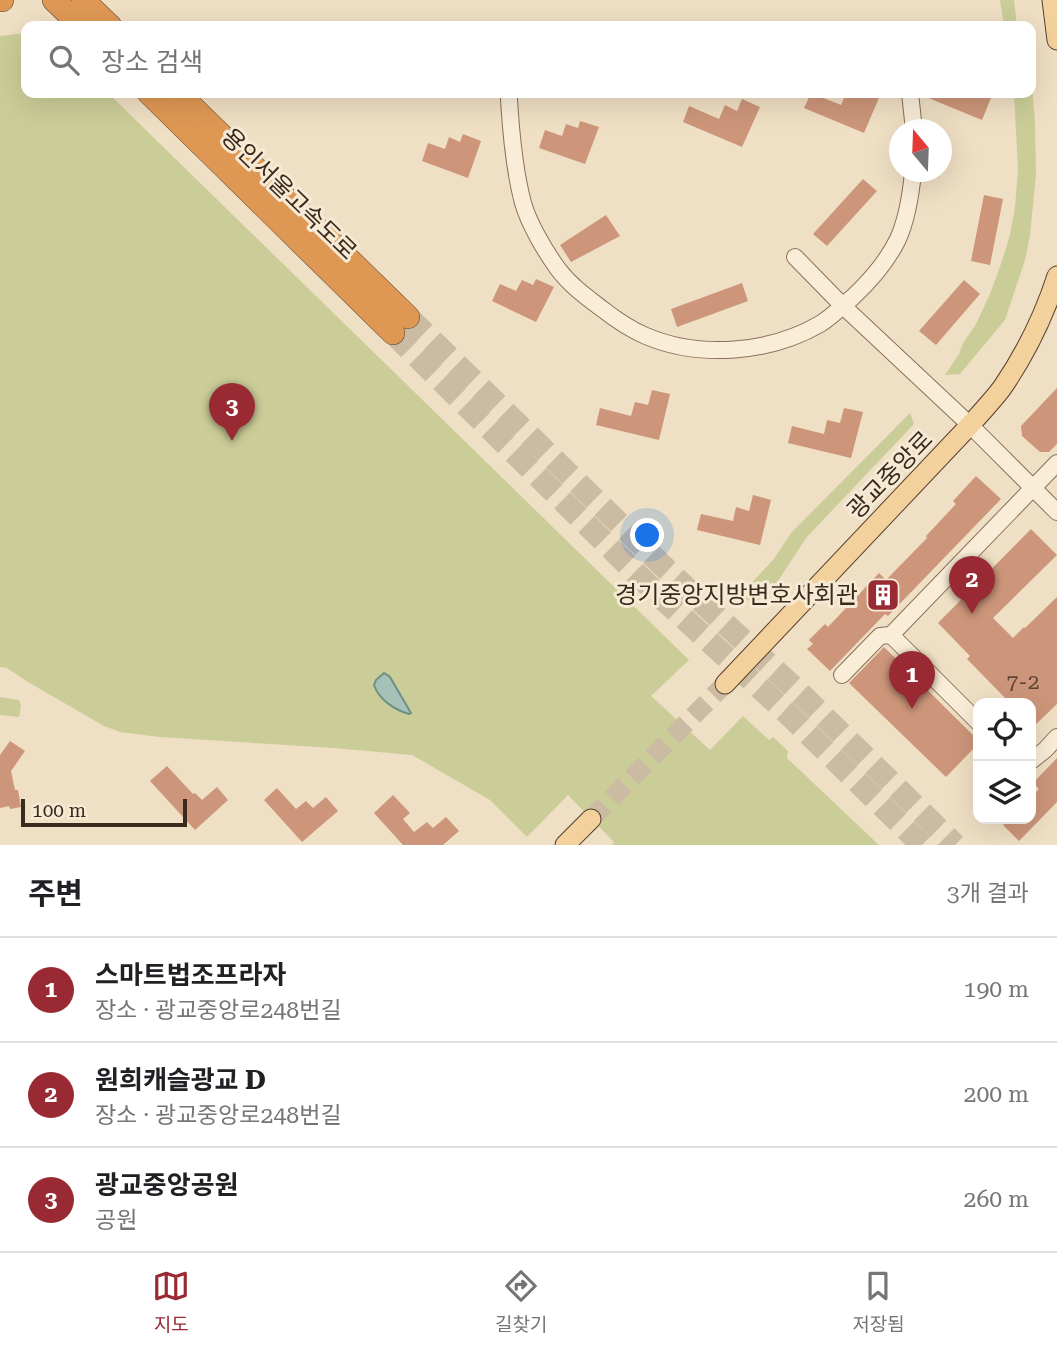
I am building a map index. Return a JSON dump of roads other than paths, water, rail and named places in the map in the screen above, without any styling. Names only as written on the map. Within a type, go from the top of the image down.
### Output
[{"type":"highway","points":[[54,0],[76,21]]},
{"type":"highway","points":[[83,0],[105,21]]},
{"type":"highway","name":"용인서울고속도로","points":[[163,98],[401,325]]},
{"type":"main road","points":[[1052,0],[1057,40]]},
{"type":"main road","name":"광교중앙로","points":[[725,684],[1000,390],[1044,315],[1057,276]]},
{"type":"main road","points":[[565,845],[591,818]]},
{"type":"street","points":[[911,98],[913,119]]},
{"type":"street","points":[[509,99],[516,166],[524,206],[558,269],[576,290],[629,328],[648,337],[685,347],[741,349],[772,344],[821,323],[843,306],[879,270],[897,240],[911,182]]},
{"type":"street","points":[[795,257],[1057,512]]},
{"type":"street","points":[[842,675],[880,636],[891,635],[1057,463]]},
{"type":"street","points":[[891,635],[973,717]]},
{"type":"street","points":[[1036,757],[1057,737]]},
{"type":"water","points":[[384,673],[390,677],[411,713],[393,707],[380,695],[374,685]]},
{"type":"tunnel","points":[[408,317],[666,569],[803,696],[955,845]]},
{"type":"tunnel","points":[[393,333],[652,589],[785,711],[922,845]]},
{"type":"tunnel","points":[[591,819],[725,684]]},
{"type":"place","name":"광교중앙공원","points":[[232,441]]},
{"type":"place","name":"경기중앙지방변호사회관","points":[[883,595]]},
{"type":"place","name":"원희캐슬광교 D","points":[[972,614]]},
{"type":"place","name":"스마트법조프라자","points":[[912,709]]}]
